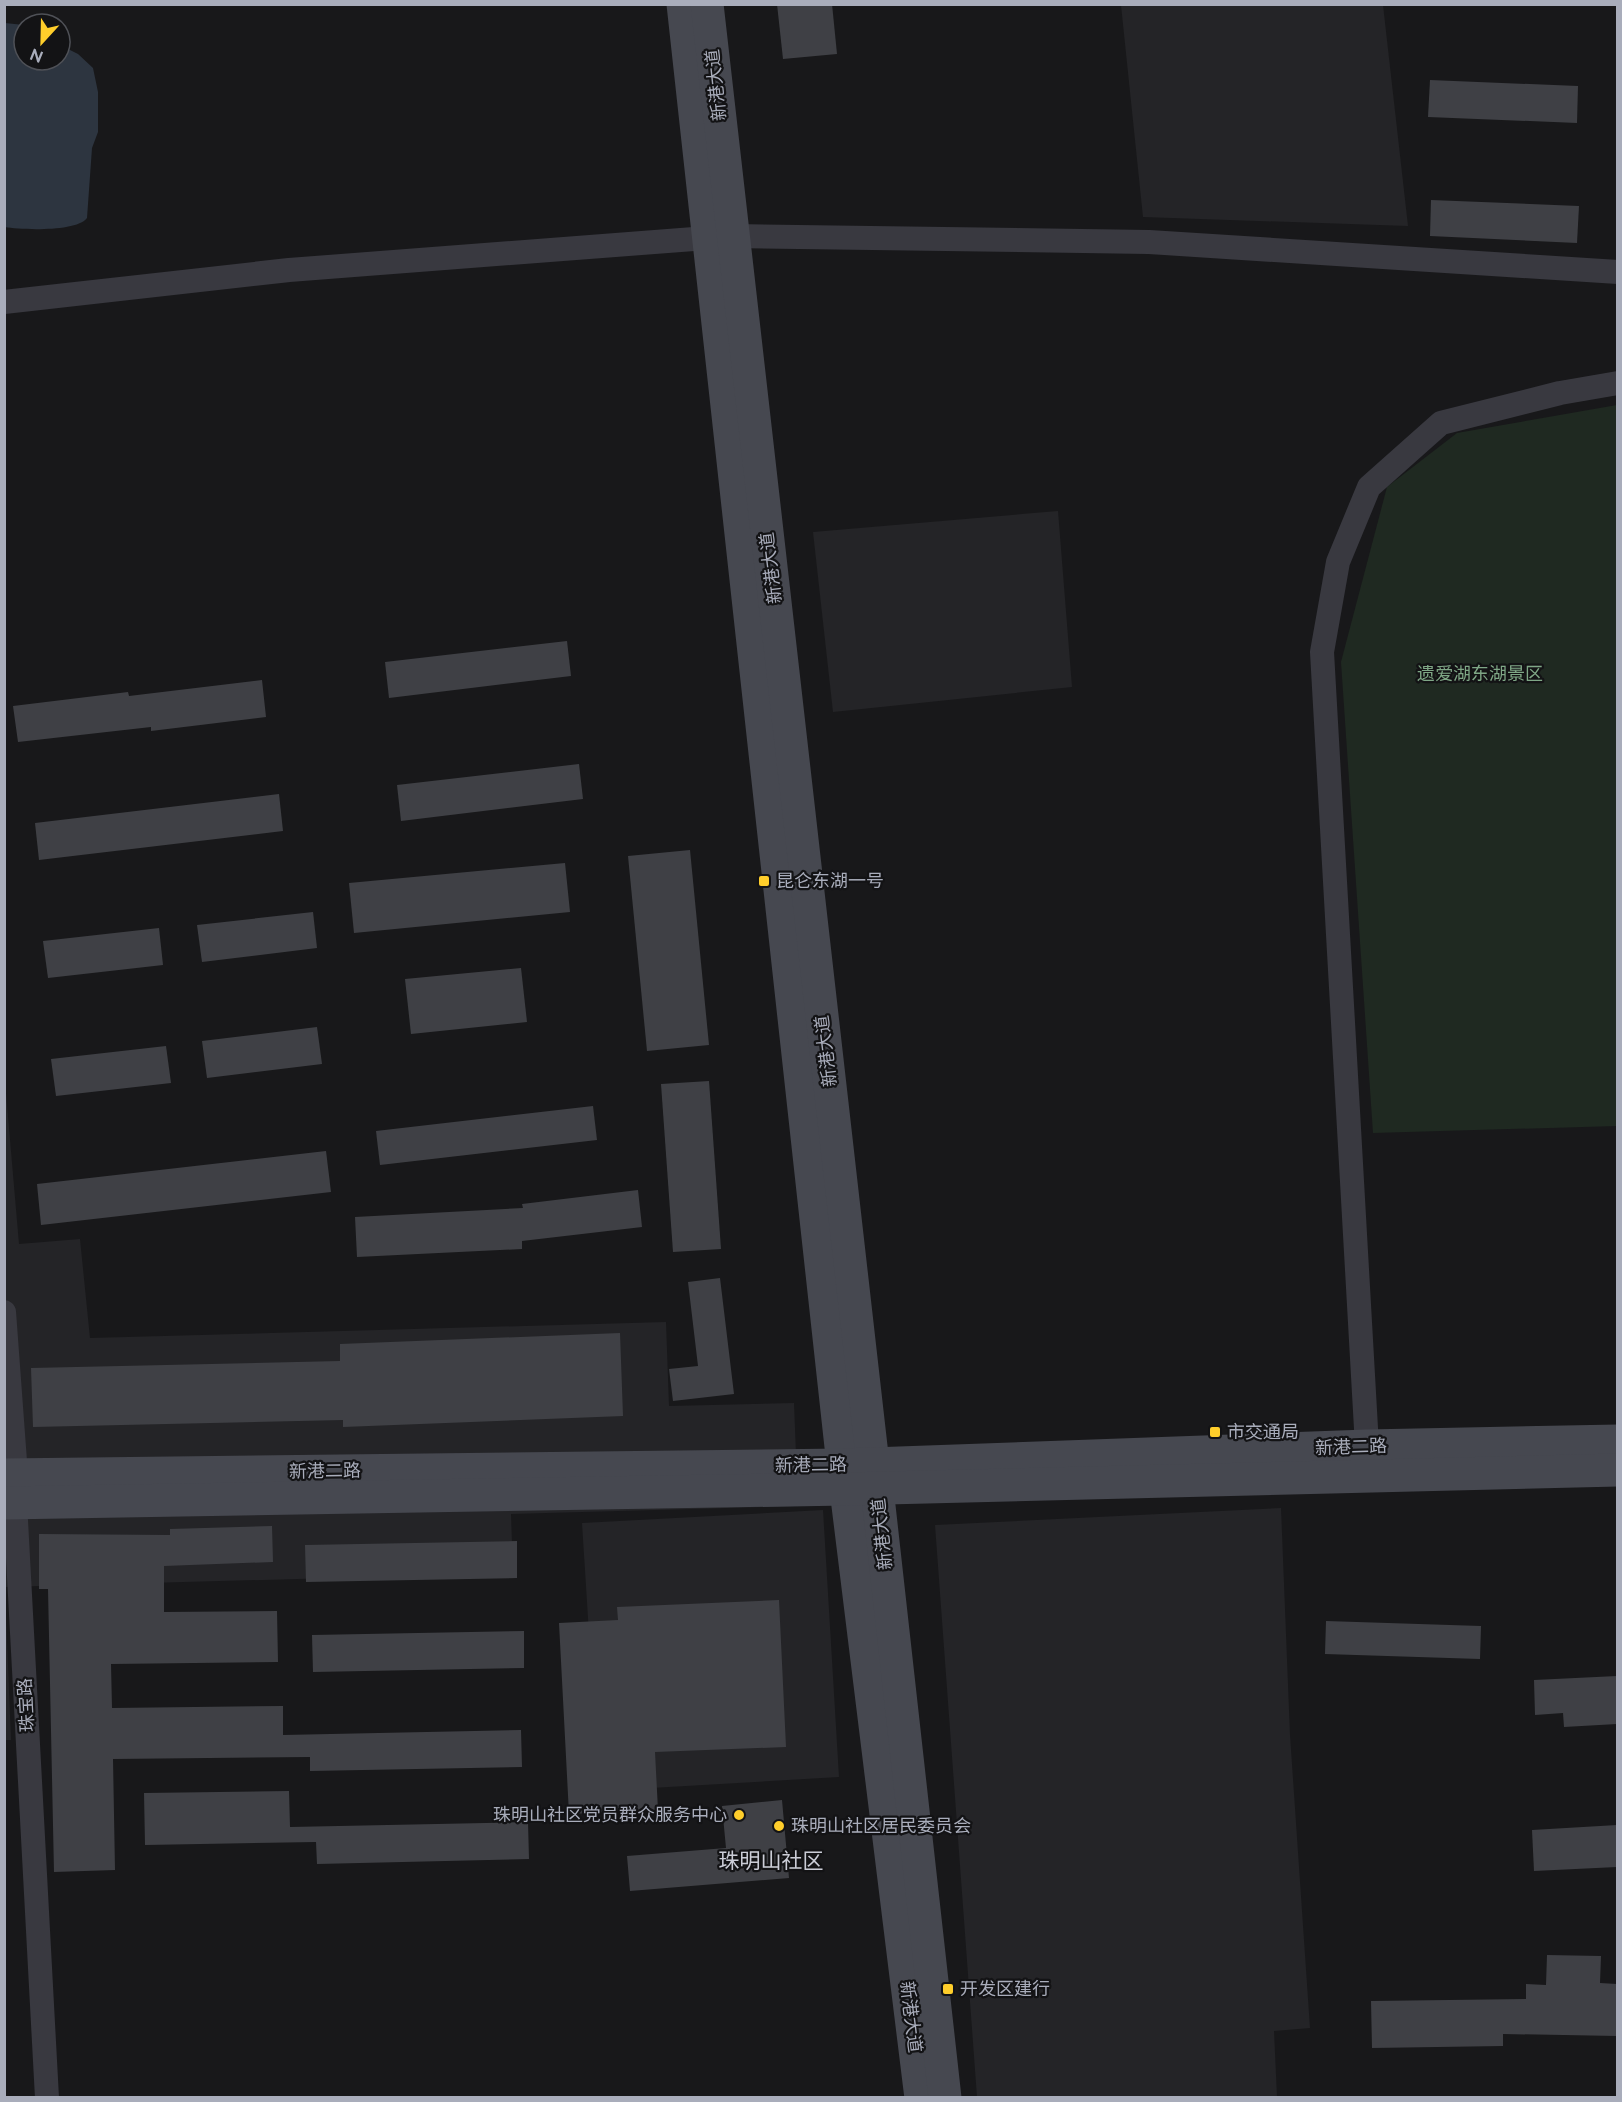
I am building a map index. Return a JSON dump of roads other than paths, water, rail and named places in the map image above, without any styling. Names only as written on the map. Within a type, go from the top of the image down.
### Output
[{"type":"main road","name":"新港大道","points":[[683,4],[720,237],[860,1477],[921,2097]]},
{"type":"main road","name":"新港大道","points":[[707,4],[720,237]]},
{"type":"main road","name":"新港二路","points":[[860,1477],[1366,1446],[1617,1441]]},
{"type":"main road","name":"新港二路","points":[[10,1489],[860,1477],[1617,1470]]},
{"type":"main road","name":"新港大道","points":[[860,1477],[945,2097]]},
{"type":"street","points":[[4,302],[289,270],[720,237],[1149,242],[1617,272]]},
{"type":"street","points":[[1366,1446],[1323,652],[1338,562],[1369,487],[1442,423],[1560,393],[1617,383]]},
{"type":"street","name":"珠宝路","points":[[4,1312],[10,1489],[47,2097]]},
{"type":"place","name":"昆仑东湖一号","points":[[764,881]]},
{"type":"place","name":"市交通局","points":[[1215,1432]]},
{"type":"place","name":"珠明山社区党员群众服务中心","points":[[739,1815]]},
{"type":"place","name":"珠明山社区居民委员会","points":[[779,1826]]},
{"type":"place","name":"开发区建行","points":[[948,1989]]},
{"type":"district","name":"珠明山社区","points":[[771,1861]]},
{"type":"park label","name":"遗爱湖东湖景区","points":[[1480,674]]}]
